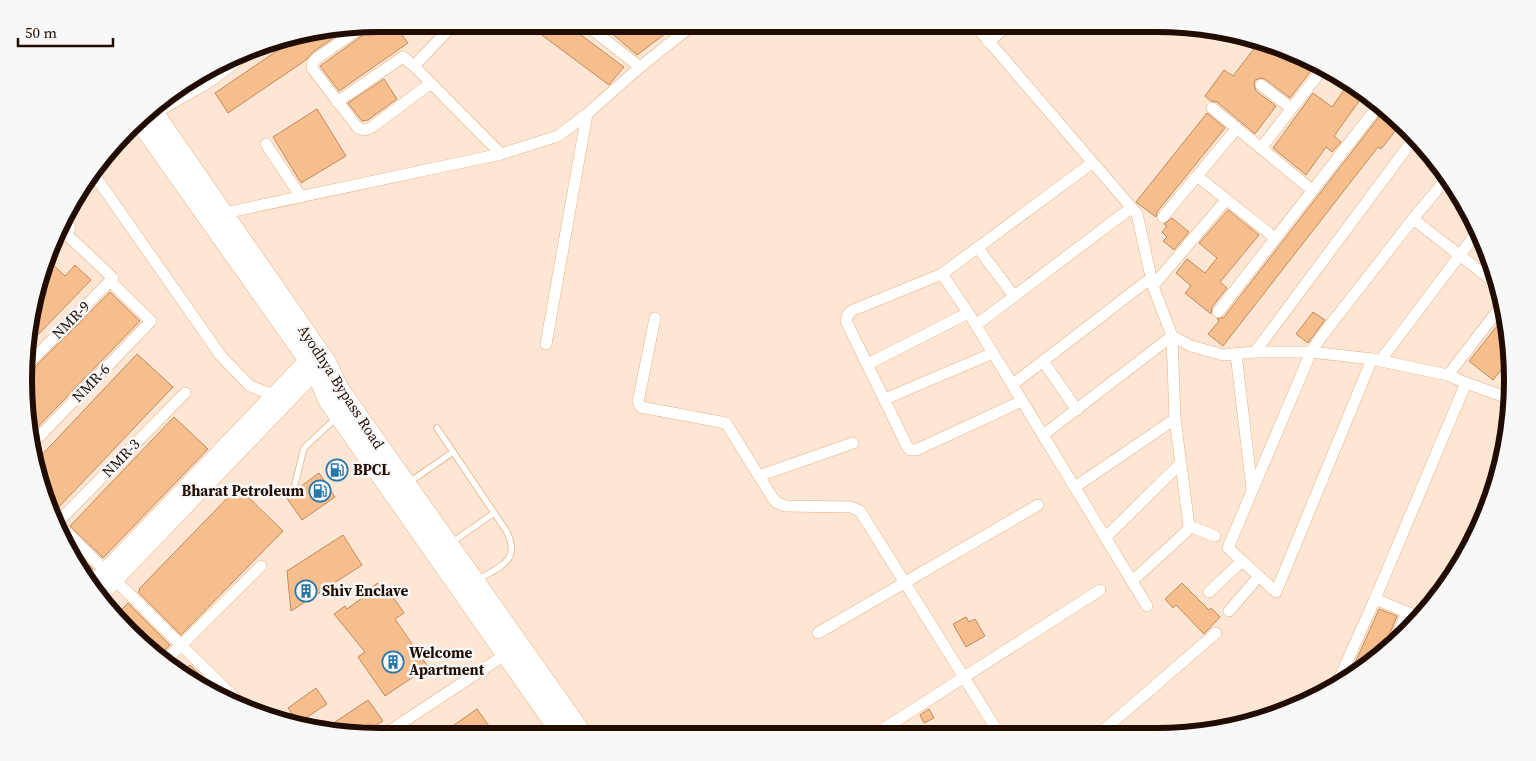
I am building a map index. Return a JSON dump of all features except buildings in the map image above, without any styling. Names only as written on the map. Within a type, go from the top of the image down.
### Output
[{"type":"main road","name":"Ayodhya Bypass Road","points":[[149,120],[317,361],[340,390],[506,654],[557,728]]},
{"type":"main road","name":"Ayodhya Bypass Road","points":[[317,361],[327,400],[338,416],[449,544],[578,728]]},
{"type":"street","points":[[414,66],[446,32]]},
{"type":"street","points":[[216,215],[501,154],[558,136],[587,114],[640,67],[684,32]]},
{"type":"street","points":[[980,32],[1136,214],[1152,282],[1172,336],[1174,419],[1188,526],[1186,532],[1132,581]]},
{"type":"street","points":[[988,42],[1000,32]]},
{"type":"street","points":[[353,33],[313,62],[312,68],[358,128],[365,130],[431,83]]},
{"type":"street","points":[[597,33],[640,67]]},
{"type":"street","points":[[337,102],[403,57],[501,154]]},
{"type":"street","points":[[1261,148],[1319,73]]},
{"type":"street","points":[[1260,84],[1291,108]]},
{"type":"street","points":[[1212,108],[1312,190]]},
{"type":"street","points":[[1218,312],[1375,110]]},
{"type":"street","points":[[546,344],[587,114]]},
{"type":"street","points":[[1163,217],[1237,128]]},
{"type":"street","points":[[1255,352],[1410,143]]},
{"type":"street","points":[[266,144],[301,197]]},
{"type":"street","points":[[1022,401],[916,450],[910,450],[846,321],[847,316],[851,311],[942,274],[1092,163]]},
{"type":"street","points":[[1197,176],[1275,238]]},
{"type":"street","points":[[97,179],[221,356],[250,386],[289,401]]},
{"type":"street","points":[[1442,183],[1321,337],[1312,352],[1228,548],[1276,592],[1376,360],[1473,238]]},
{"type":"street","points":[[1012,385],[1152,282],[1226,200]]},
{"type":"street","points":[[976,325],[1131,208]]},
{"type":"street","points":[[1413,219],[1488,277]]},
{"type":"street","points":[[67,229],[111,280]]},
{"type":"street","points":[[978,248],[1014,296]]},
{"type":"street","points":[[942,274],[976,325],[1147,606]]},
{"type":"street","name":"NMR-6","points":[[37,439],[151,322],[111,280]]},
{"type":"street","name":"NMR-9","points":[[33,359],[111,280]]},
{"type":"street","points":[[1448,375],[1497,312]]},
{"type":"street","points":[[868,364],[968,313]]},
{"type":"street","points":[[655,318],[638,402],[640,407],[726,423],[772,497],[781,505],[851,506],[864,515],[996,728]]},
{"type":"street","points":[[1172,336],[1190,346],[1223,355],[1255,352],[1312,352],[1376,360],[1448,375],[1503,396]]},
{"type":"street","points":[[1043,435],[1172,336]]},
{"type":"street","points":[[885,399],[993,353]]},
{"type":"street","points":[[1236,354],[1252,491]]},
{"type":"street","points":[[103,591],[110,575],[274,395],[317,361]]},
{"type":"street","points":[[96,581],[110,575],[289,401],[317,361]]},
{"type":"street","points":[[1043,361],[1077,410]]},
{"type":"street","points":[[1341,675],[1466,383]]},
{"type":"street","name":"NMR-3","points":[[61,518],[185,393]]},
{"type":"street","points":[[1075,487],[1174,419]]},
{"type":"street","points":[[759,476],[853,443]]},
{"type":"street","points":[[1106,538],[1181,463]]},
{"type":"street","points":[[818,633],[1038,505]]},
{"type":"street","points":[[1188,526],[1215,536]]},
{"type":"street","points":[[69,535],[230,694]]},
{"type":"street","points":[[1209,592],[1242,561]]},
{"type":"street","points":[[169,657],[260,566]]},
{"type":"street","points":[[1229,611],[1259,576]]},
{"type":"street","points":[[885,728],[1100,590]]},
{"type":"street","points":[[1375,599],[1413,615]]},
{"type":"street","points":[[1400,629],[1407,612]]},
{"type":"street","points":[[1105,728],[1216,633]]},
{"type":"street","points":[[394,728],[506,654]]},
{"type":"lane","points":[[295,484],[304,448],[338,416]]},
{"type":"lane","points":[[437,428],[512,543],[512,553],[506,563],[475,581]]},
{"type":"lane","points":[[400,488],[453,452]]},
{"type":"lane","points":[[449,544],[494,513]]},
{"type":"place","name":"BPCL","points":[[337,470]]},
{"type":"place","name":"Bharat Petroleum","points":[[320,491]]},
{"type":"place","name":"Shiv Enclave","points":[[306,591]]},
{"type":"place","name":"Welcome Apartment","points":[[393,662]]}]
